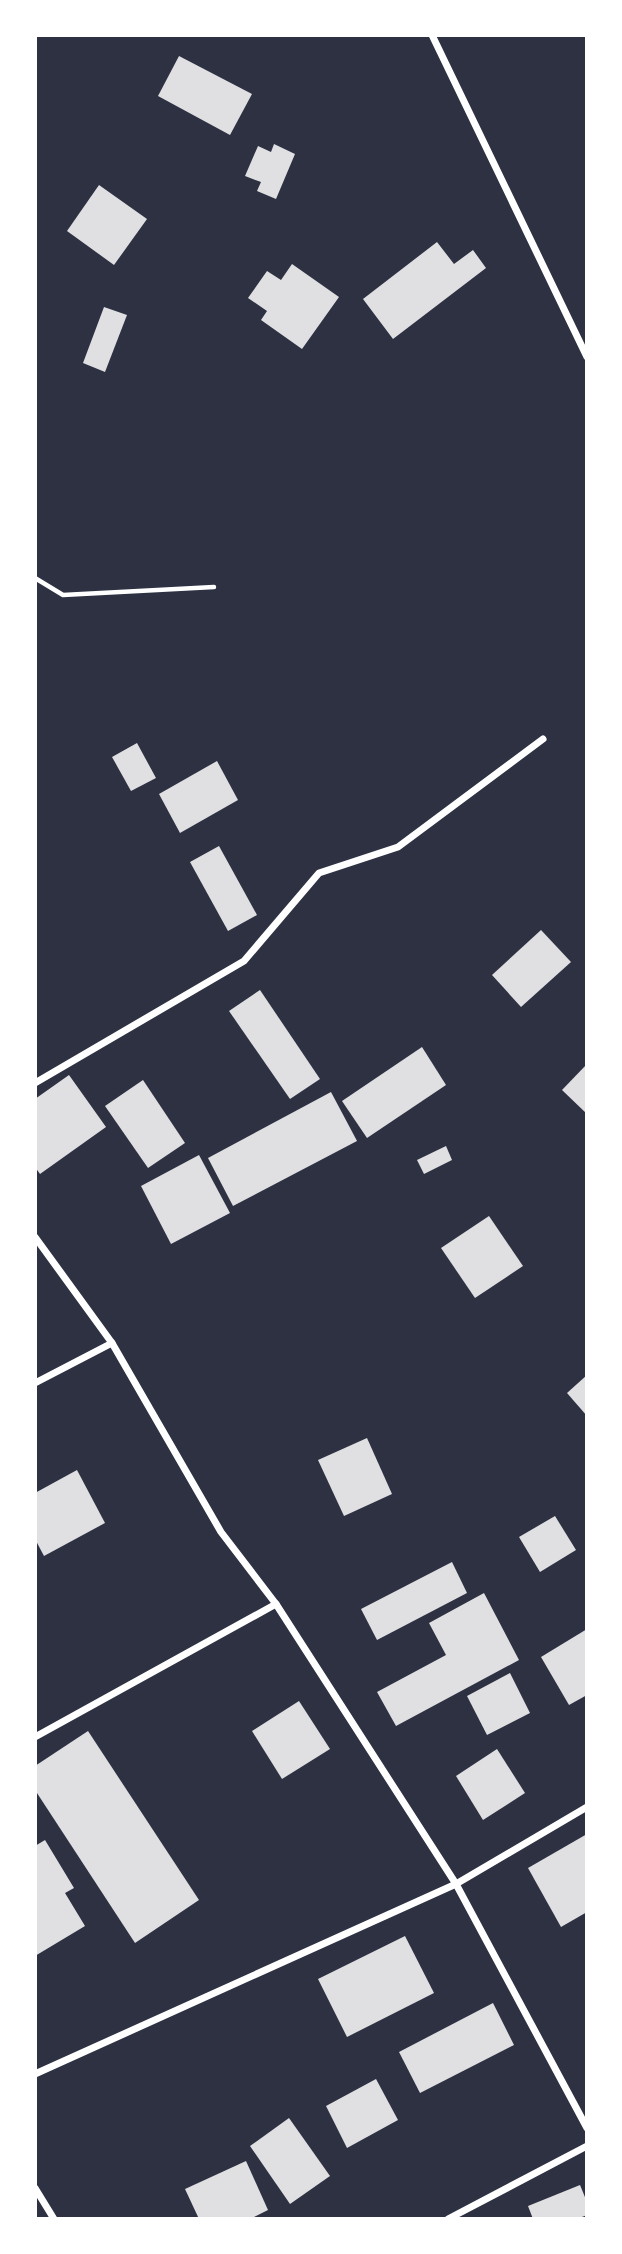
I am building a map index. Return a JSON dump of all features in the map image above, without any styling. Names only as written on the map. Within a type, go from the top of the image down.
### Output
[{"type":"street","points":[[432,35],[587,357]]},
{"type":"street","points":[[35,1083],[244,961],[319,873],[398,847],[543,739]]},
{"type":"street","points":[[35,1237],[112,1343],[221,1532],[276,1604],[456,1884],[587,2128]]},
{"type":"street","points":[[35,1383],[112,1343]]},
{"type":"street","points":[[35,1737],[276,1604]]},
{"type":"street","points":[[35,2074],[456,1884],[587,1807]]},
{"type":"street","points":[[447,2219],[587,2146]]},
{"type":"street","points":[[35,2188],[54,2219]]},
{"type":"path","points":[[35,579],[63,596],[214,587]]},
{"type":"building","points":[[179,56],[252,94],[230,135],[158,96]]},
{"type":"building","points":[[274,144],[295,154],[276,199],[257,191],[261,182],[245,176],[258,146],[271,152]]},
{"type":"building","points":[[99,185],[147,219],[114,265],[67,231]]},
{"type":"building","points":[[437,242],[454,264],[473,250],[486,268],[393,339],[363,299]]},
{"type":"building","points":[[292,264],[339,297],[302,349],[261,320],[267,311],[248,298],[267,271],[281,280]]},
{"type":"building","points":[[104,307],[127,315],[105,372],[83,363]]},
{"type":"building","points":[[137,743],[156,778],[131,791],[112,757]]},
{"type":"building","points":[[217,761],[238,800],[180,833],[159,794]]},
{"type":"building","points":[[219,846],[257,915],[228,931],[190,862]]},
{"type":"building","points":[[541,930],[571,962],[521,1007],[492,975]]},
{"type":"building","points":[[260,990],[320,1079],[290,1099],[229,1011]]},
{"type":"building","points":[[422,1047],[446,1085],[367,1138],[342,1101]]},
{"type":"building","points":[[587,1064],[587,1114],[562,1090]]},
{"type":"building","points":[[69,1075],[106,1127],[40,1174],[35,1167],[35,1099]]},
{"type":"building","points":[[143,1080],[185,1143],[148,1168],[105,1106]]},
{"type":"building","points":[[331,1092],[357,1141],[233,1206],[208,1158]]},
{"type":"building","points":[[446,1146],[452,1160],[424,1174],[417,1160]]},
{"type":"building","points":[[199,1155],[230,1213],[171,1244],[141,1186]]},
{"type":"building","points":[[489,1216],[523,1266],[475,1298],[441,1248]]},
{"type":"building","points":[[587,1375],[587,1416],[567,1393]]},
{"type":"building","points":[[367,1438],[392,1494],[344,1516],[318,1460]]},
{"type":"building","points":[[77,1470],[105,1523],[44,1556],[35,1539],[35,1493]]},
{"type":"building","points":[[555,1516],[576,1550],[540,1572],[519,1537]]},
{"type":"building","points":[[452,1562],[467,1593],[377,1640],[361,1609]]},
{"type":"building","points":[[484,1593],[519,1660],[396,1726],[377,1692],[446,1655],[429,1623]]},
{"type":"building","points":[[587,1629],[587,1695],[569,1705],[541,1657]]},
{"type":"building","points":[[510,1673],[530,1713],[487,1735],[467,1696]]},
{"type":"building","points":[[299,1701],[330,1749],[282,1779],[252,1731]]},
{"type":"building","points":[[88,1731],[199,1900],[135,1943],[35,1790],[35,1766]]},
{"type":"building","points":[[497,1749],[525,1793],[483,1820],[456,1776]]},
{"type":"building","points":[[587,1834],[587,1912],[561,1927],[528,1868]]},
{"type":"building","points":[[45,1840],[74,1888],[65,1893],[85,1926],[35,1956],[35,1846]]},
{"type":"building","points":[[405,1936],[434,1993],[347,2037],[318,1979]]},
{"type":"building","points":[[493,2003],[514,2045],[420,2093],[399,2052]]},
{"type":"building","points":[[376,2079],[398,2120],[347,2148],[326,2106]]},
{"type":"building","points":[[289,2118],[330,2176],[290,2204],[250,2146]]},
{"type":"building","points":[[246,2161],[268,2210],[250,2219],[199,2219],[185,2189]]},
{"type":"building","points":[[580,2185],[587,2202],[587,2215],[577,2219],[533,2219],[528,2206]]}]
